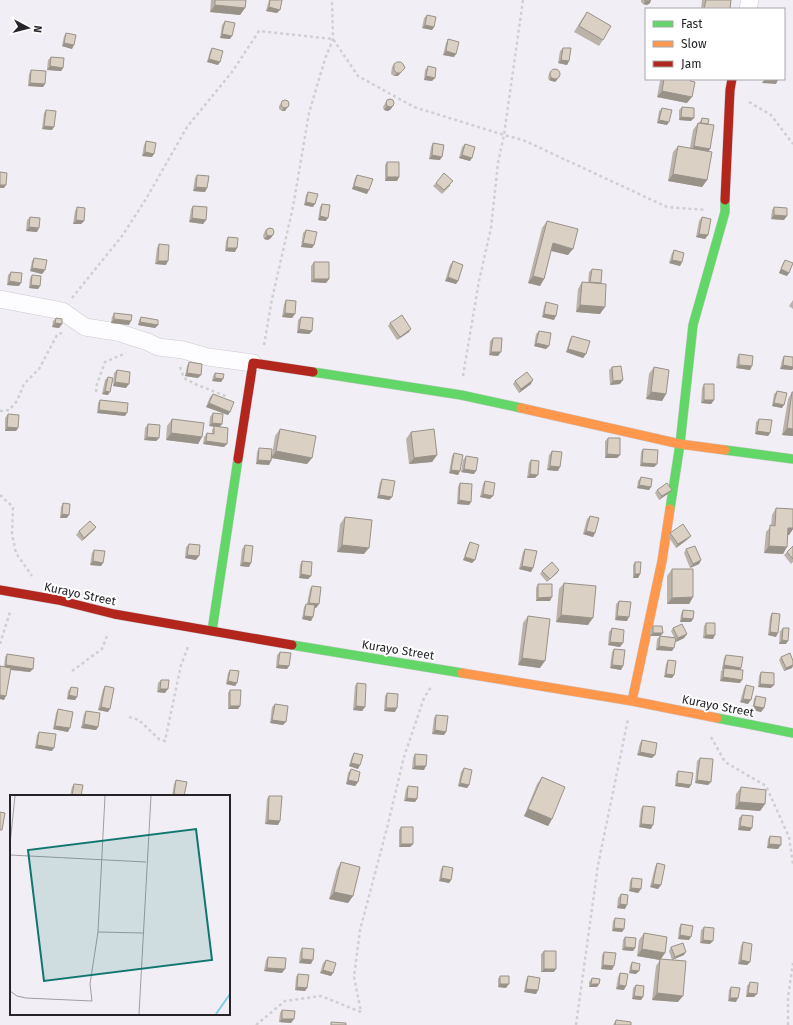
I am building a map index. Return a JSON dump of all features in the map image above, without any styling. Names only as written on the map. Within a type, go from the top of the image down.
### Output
[{"type":"street","points":[[632,701],[662,561],[680,444],[693,325],[725,212],[730,90],[732,80]]},
{"type":"street","points":[[0,299],[62,311],[85,326],[117,332],[148,342],[158,347],[183,350],[208,357],[460,394],[680,444],[793,459]]},
{"type":"street","points":[[212,631],[247,404],[257,364]]},
{"type":"street","name":"Kurayo Street","points":[[0,590],[58,600],[114,614],[632,701],[793,733]]},
{"type":"path","points":[[257,364],[293,207],[309,113],[325,59],[333,39],[332,0]]},
{"type":"path","points":[[460,394],[474,304],[491,228],[498,163],[504,135],[522,0]]},
{"type":"path","points":[[62,311],[122,236],[146,199],[187,127],[232,72],[259,31],[333,39],[358,76],[414,107],[522,140],[667,207],[725,212]]},
{"type":"path","points":[[730,90],[771,115],[793,144]]},
{"type":"path","points":[[0,411],[9,410],[17,401],[24,384],[39,369],[57,335],[71,328],[85,326]]},
{"type":"path","points":[[96,392],[97,384],[106,362],[148,342]]},
{"type":"path","points":[[183,350],[180,356],[179,364],[184,378],[247,404]]},
{"type":"path","points":[[0,495],[13,507],[12,534],[16,553]]},
{"type":"path","points":[[0,644],[16,593]]},
{"type":"path","points":[[72,672],[102,649],[112,624],[114,614]]},
{"type":"path","points":[[129,717],[139,720],[159,739],[165,741],[181,665],[191,640],[192,628]]},
{"type":"path","points":[[256,1025],[285,1001],[321,996],[361,1012],[354,977],[360,930],[388,828],[404,757],[424,698],[442,669]]},
{"type":"path","points":[[576,1025],[598,865],[632,701]]},
{"type":"path","points":[[697,714],[725,762],[766,786],[790,837],[793,864]]},
{"type":"path","points":[[788,1025],[788,997],[793,963]]},
{"type":"building","points":[[215,0],[246,0],[245,8],[215,5]]},
{"type":"building","points":[[270,0],[282,0],[280,10],[269,7]]},
{"type":"building","points":[[706,0],[731,0],[730,8],[704,8]]},
{"type":"building","points":[[587,12],[611,26],[603,40],[579,26]]},
{"type":"building","points":[[427,15],[436,17],[434,27],[425,25]]},
{"type":"building","points":[[225,21],[235,23],[232,36],[222,34]]},
{"type":"building","points":[[66,33],[76,35],[74,45],[64,43]]},
{"type":"building","points":[[448,39],[459,42],[456,54],[446,51]]},
{"type":"building","points":[[212,48],[223,51],[220,62],[209,59]]},
{"type":"building","points":[[563,48],[571,48],[569,61],[561,60]]},
{"type":"building","points":[[51,57],[64,58],[63,68],[50,66]]},
{"type":"building","points":[[401,62],[405,68],[400,73],[397,73],[394,70],[394,64]]},
{"type":"building","points":[[428,66],[436,68],[435,78],[426,76]]},
{"type":"building","points":[[555,69],[560,74],[555,79],[550,74]]},
{"type":"building","points":[[31,70],[46,71],[45,84],[30,83]]},
{"type":"building","points":[[664,80],[690,80],[695,82],[692,97],[662,91]]},
{"type":"building","points":[[388,99],[392,99],[394,103],[392,107],[388,107],[386,105],[386,101]]},
{"type":"building","points":[[283,100],[287,100],[289,104],[287,108],[283,108],[281,106],[281,102]]},
{"type":"building","points":[[682,107],[694,108],[694,118],[681,117]]},
{"type":"building","points":[[662,108],[672,110],[669,122],[659,120]]},
{"type":"building","points":[[46,110],[56,111],[54,127],[44,126]]},
{"type":"building","points":[[702,118],[709,119],[708,124],[701,123]]},
{"type":"building","points":[[698,123],[714,125],[710,149],[694,146]]},
{"type":"building","points":[[146,141],[156,143],[154,154],[145,152]]},
{"type":"building","points":[[433,143],[444,145],[442,157],[432,155]]},
{"type":"building","points":[[465,144],[475,147],[472,158],[462,155]]},
{"type":"building","points":[[678,146],[712,152],[707,180],[673,174]]},
{"type":"building","points":[[387,162],[399,162],[399,177],[387,177]]},
{"type":"building","points":[[0,172],[7,173],[6,185],[0,185]]},
{"type":"building","points":[[444,173],[453,181],[444,190],[436,183]]},
{"type":"building","points":[[197,175],[209,176],[207,188],[196,187]]},
{"type":"building","points":[[357,175],[373,179],[369,190],[354,186]]},
{"type":"building","points":[[308,192],[318,194],[315,204],[306,202]]},
{"type":"building","points":[[322,204],[330,205],[328,218],[320,216]]},
{"type":"building","points":[[193,206],[207,207],[206,220],[192,218]]},
{"type":"building","points":[[77,207],[85,208],[84,221],[76,220]]},
{"type":"building","points":[[774,207],[787,208],[787,216],[774,215]]},
{"type":"building","points":[[30,217],[40,218],[39,228],[29,227]]},
{"type":"building","points":[[702,217],[711,219],[708,235],[699,234]]},
{"type":"building","points":[[547,221],[578,229],[573,249],[553,243],[544,279],[533,276]]},
{"type":"building","points":[[268,228],[272,228],[274,232],[272,236],[268,236],[266,234],[266,230]]},
{"type":"building","points":[[306,230],[317,232],[314,245],[303,243]]},
{"type":"building","points":[[228,237],[238,238],[237,248],[227,248]]},
{"type":"building","points":[[159,244],[169,245],[168,261],[158,261]]},
{"type":"building","points":[[674,250],[684,253],[682,262],[672,260]]},
{"type":"building","points":[[34,258],[47,260],[45,270],[32,268]]},
{"type":"building","points":[[785,260],[793,263],[789,273],[781,269]]},
{"type":"building","points":[[453,261],[463,265],[458,281],[448,277]]},
{"type":"building","points":[[314,262],[329,262],[329,279],[314,279]]},
{"type":"building","points":[[592,269],[602,270],[601,283],[590,282]]},
{"type":"building","points":[[11,272],[22,273],[21,283],[9,281]]},
{"type":"building","points":[[32,275],[41,276],[40,286],[31,285]]},
{"type":"building","points":[[582,282],[606,284],[605,307],[580,305]]},
{"type":"building","points":[[286,300],[296,301],[295,314],[285,313]]},
{"type":"building","points":[[546,302],[558,305],[556,316],[544,314]]},
{"type":"building","points":[[114,313],[132,315],[131,321],[114,319]]},
{"type":"building","points":[[402,315],[411,329],[400,337],[390,323]]},
{"type":"building","points":[[141,317],[158,320],[158,325],[140,322]]},
{"type":"building","points":[[301,317],[313,318],[312,331],[299,329]]},
{"type":"building","points":[[56,318],[62,319],[62,324],[55,323]]},
{"type":"building","points":[[539,331],[551,333],[549,346],[536,343]]},
{"type":"building","points":[[572,336],[590,341],[586,354],[568,349]]},
{"type":"building","points":[[493,338],[502,338],[501,352],[491,352]]},
{"type":"building","points":[[739,354],[753,356],[752,366],[739,365]]},
{"type":"building","points":[[784,356],[793,357],[793,367],[783,365]]},
{"type":"building","points":[[189,362],[202,364],[201,375],[187,373]]},
{"type":"building","points":[[621,366],[623,380],[613,381],[612,367]]},
{"type":"building","points":[[654,367],[669,370],[666,394],[651,392]]},
{"type":"building","points":[[117,370],[130,372],[129,384],[115,382]]},
{"type":"building","points":[[527,372],[533,380],[521,389],[515,381]]},
{"type":"building","points":[[215,373],[224,374],[223,379],[215,378]]},
{"type":"building","points":[[108,377],[113,378],[110,392],[105,391]]},
{"type":"building","points":[[704,384],[714,384],[714,400],[704,400]]},
{"type":"building","points":[[777,391],[787,393],[784,405],[774,403]]},
{"type":"building","points":[[793,392],[793,429],[787,428]]},
{"type":"building","points":[[213,394],[234,402],[230,412],[209,403]]},
{"type":"building","points":[[100,400],[128,403],[127,413],[99,410]]},
{"type":"building","points":[[213,413],[223,414],[222,424],[212,423]]},
{"type":"building","points":[[8,414],[19,415],[18,428],[7,427]]},
{"type":"building","points":[[172,419],[204,423],[202,437],[171,433]]},
{"type":"building","points":[[759,419],[772,420],[770,433],[757,431]]},
{"type":"building","points":[[148,424],[160,425],[159,438],[147,437]]},
{"type":"building","points":[[214,426],[228,428],[227,444],[206,441],[207,433],[214,434]]},
{"type":"building","points":[[280,429],[316,436],[312,458],[276,451]]},
{"type":"building","points":[[434,429],[437,455],[414,458],[411,432]]},
{"type":"building","points":[[608,438],[620,438],[620,455],[607,454]]},
{"type":"building","points":[[259,448],[272,449],[271,461],[258,460]]},
{"type":"building","points":[[643,449],[658,450],[657,464],[642,463]]},
{"type":"building","points":[[552,451],[562,452],[560,467],[550,466]]},
{"type":"building","points":[[454,453],[463,455],[460,471],[451,470]]},
{"type":"building","points":[[466,456],[478,458],[476,471],[464,469]]},
{"type":"building","points":[[531,460],[539,461],[538,475],[530,474]]},
{"type":"building","points":[[641,477],[652,479],[651,487],[639,485]]},
{"type":"building","points":[[382,479],[395,481],[392,497],[379,495]]},
{"type":"building","points":[[485,481],[495,483],[493,496],[483,494]]},
{"type":"building","points":[[460,483],[472,484],[471,502],[459,500]]},
{"type":"building","points":[[667,483],[672,490],[662,496],[657,490]]},
{"type":"building","points":[[63,503],[70,504],[69,515],[62,514]]},
{"type":"building","points":[[776,508],[793,509],[793,528],[788,528],[787,547],[769,546],[770,525],[775,526]]},
{"type":"building","points":[[590,516],[599,518],[595,533],[586,531]]},
{"type":"building","points":[[345,517],[372,520],[369,548],[342,545]]},
{"type":"building","points":[[90,521],[96,527],[84,538],[79,531]]},
{"type":"building","points":[[683,524],[691,536],[678,544],[670,533]]},
{"type":"building","points":[[470,542],[479,545],[475,560],[465,557]]},
{"type":"building","points":[[189,544],[200,545],[199,556],[187,555]]},
{"type":"building","points":[[245,545],[253,546],[251,563],[243,562]]},
{"type":"building","points":[[695,546],[701,560],[693,564],[686,549]]},
{"type":"building","points":[[793,546],[793,559],[787,552]]},
{"type":"building","points":[[525,549],[537,551],[533,568],[522,566]]},
{"type":"building","points":[[94,550],[105,551],[103,563],[93,561]]},
{"type":"building","points":[[302,561],[312,562],[311,576],[301,574]]},
{"type":"building","points":[[552,562],[559,570],[550,579],[542,571]]},
{"type":"building","points":[[635,562],[641,562],[640,574],[635,574]]},
{"type":"building","points":[[672,569],[693,569],[693,597],[672,598]]},
{"type":"building","points":[[564,583],[596,586],[593,618],[561,615]]},
{"type":"building","points":[[538,584],[552,584],[552,597],[538,598]]},
{"type":"building","points":[[312,586],[321,587],[319,604],[309,603]]},
{"type":"building","points":[[619,601],[631,602],[629,617],[617,616]]},
{"type":"building","points":[[306,604],[315,605],[313,617],[304,616]]},
{"type":"building","points":[[683,610],[694,611],[693,619],[682,618]]},
{"type":"building","points":[[772,613],[780,614],[778,633],[770,632]]},
{"type":"building","points":[[528,616],[550,619],[545,661],[522,658]]},
{"type":"building","points":[[706,623],[715,623],[715,635],[706,635]]},
{"type":"building","points":[[682,624],[687,634],[678,638],[673,628]]},
{"type":"building","points":[[653,626],[662,626],[663,633],[653,633]]},
{"type":"building","points":[[612,628],[624,630],[623,643],[610,642]]},
{"type":"building","points":[[783,628],[789,628],[788,641],[782,640]]},
{"type":"building","points":[[660,636],[676,638],[674,648],[659,646]]},
{"type":"building","points":[[614,649],[625,650],[623,666],[612,665]]},
{"type":"building","points":[[280,652],[291,653],[289,666],[278,665]]},
{"type":"building","points":[[790,653],[793,665],[786,668],[781,657]]},
{"type":"building","points":[[7,654],[34,658],[33,669],[6,665]]},
{"type":"building","points":[[726,655],[743,657],[741,668],[724,665]]},
{"type":"building","points":[[668,660],[676,661],[674,675],[666,674]]},
{"type":"building","points":[[0,666],[11,668],[6,696],[0,695]]},
{"type":"building","points":[[724,668],[743,670],[742,680],[723,677]]},
{"type":"building","points":[[230,670],[239,671],[237,683],[228,681]]},
{"type":"building","points":[[761,672],[774,673],[774,685],[760,684]]},
{"type":"building","points":[[161,680],[169,680],[168,689],[160,689]]},
{"type":"building","points":[[357,683],[366,684],[365,707],[356,706]]},
{"type":"building","points":[[746,685],[754,687],[751,700],[743,699]]},
{"type":"building","points":[[105,686],[114,688],[110,709],[101,707]]},
{"type":"building","points":[[71,687],[78,688],[77,697],[69,695]]},
{"type":"building","points":[[230,690],[241,690],[240,706],[230,706]]},
{"type":"building","points":[[387,693],[398,694],[397,708],[386,708]]},
{"type":"building","points":[[756,696],[766,698],[764,708],[754,706]]},
{"type":"building","points":[[275,704],[288,706],[286,722],[272,720]]},
{"type":"building","points":[[58,709],[73,712],[70,728],[55,726]]},
{"type":"building","points":[[86,711],[100,713],[98,727],[84,724]]},
{"type":"building","points":[[436,715],[448,716],[446,732],[435,730]]},
{"type":"building","points":[[39,732],[56,734],[54,748],[37,745]]},
{"type":"building","points":[[642,740],[657,743],[655,755],[640,752]]},
{"type":"building","points":[[354,753],[363,755],[360,765],[351,763]]},
{"type":"building","points":[[415,754],[427,755],[426,766],[415,766]]},
{"type":"building","points":[[700,758],[713,759],[711,782],[697,780]]},
{"type":"building","points":[[464,768],[472,770],[469,785],[460,783]]},
{"type":"building","points":[[351,769],[360,772],[358,782],[348,780]]},
{"type":"building","points":[[678,771],[693,773],[691,785],[677,783]]},
{"type":"building","points":[[542,777],[565,787],[552,819],[528,809]]},
{"type":"building","points":[[176,780],[187,782],[184,795],[174,794]]},
{"type":"building","points":[[74,784],[83,785],[81,795],[72,795]]},
{"type":"building","points":[[408,786],[418,787],[417,799],[407,798]]},
{"type":"building","points":[[741,787],[766,790],[765,804],[739,802]]},
{"type":"building","points":[[269,796],[282,796],[280,821],[268,820]]},
{"type":"building","points":[[643,806],[655,807],[653,825],[641,824]]},
{"type":"building","points":[[0,812],[5,813],[2,830],[0,830]]},
{"type":"building","points":[[742,815],[753,816],[752,828],[740,826]]},
{"type":"building","points":[[401,827],[413,827],[413,844],[401,844]]},
{"type":"building","points":[[770,836],[781,837],[781,845],[769,844]]},
{"type":"building","points":[[341,862],[360,867],[353,896],[334,892]]},
{"type":"building","points":[[657,863],[665,865],[661,885],[653,884]]},
{"type":"building","points":[[443,866],[453,868],[451,880],[441,878]]},
{"type":"building","points":[[632,878],[642,879],[641,889],[631,888]]},
{"type":"building","points":[[621,894],[628,895],[627,905],[620,904]]},
{"type":"building","points":[[615,918],[625,919],[624,929],[614,928]]},
{"type":"building","points":[[681,924],[693,926],[691,937],[680,935]]},
{"type":"building","points":[[704,927],[714,928],[713,941],[703,940]]},
{"type":"building","points":[[644,933],[667,937],[665,953],[642,949]]},
{"type":"building","points":[[625,937],[636,938],[635,948],[625,947]]},
{"type":"building","points":[[743,942],[752,944],[750,962],[741,960]]},
{"type":"building","points":[[683,943],[686,952],[675,957],[671,947]]},
{"type":"building","points":[[302,948],[314,949],[313,960],[302,959]]},
{"type":"building","points":[[544,951],[556,951],[556,969],[544,969]]},
{"type":"building","points":[[604,952],[616,953],[614,966],[603,965]]},
{"type":"building","points":[[268,957],[286,958],[285,969],[267,968]]},
{"type":"building","points":[[660,959],[686,961],[683,996],[657,993]]},
{"type":"building","points":[[326,960],[336,963],[333,973],[323,970]]},
{"type":"building","points":[[632,962],[640,964],[639,971],[631,970]]},
{"type":"building","points":[[620,973],[628,974],[626,986],[619,985]]},
{"type":"building","points":[[298,974],[309,975],[307,988],[297,987]]},
{"type":"building","points":[[500,976],[509,976],[509,984],[500,984]]},
{"type":"building","points":[[528,976],[540,978],[538,990],[526,989]]},
{"type":"building","points":[[592,978],[600,979],[599,984],[591,984]]},
{"type":"building","points":[[750,982],[758,983],[757,994],[748,993]]},
{"type":"building","points":[[636,985],[644,986],[643,997],[634,996]]},
{"type":"building","points":[[731,987],[740,988],[738,998],[730,998]]},
{"type":"building","points":[[282,1010],[295,1011],[294,1019],[282,1019]]},
{"type":"building","points":[[616,1020],[631,1022],[631,1025],[615,1025]]},
{"type":"building","points":[[331,1022],[346,1023],[346,1025],[331,1025]]},
{"type":"traffic: fast","points":[[670,509],[680,444],[693,325],[725,212],[725,200]]},
{"type":"traffic: fast","points":[[313,372],[461,395],[521,408]]},
{"type":"traffic: fast","points":[[725,450],[793,459]]},
{"type":"traffic: fast","points":[[212,631],[238,459]]},
{"type":"traffic: fast","points":[[292,645],[462,673]]},
{"type":"traffic: fast","points":[[717,718],[793,733]]},
{"type":"traffic: slow","points":[[521,408],[680,444],[725,450]]},
{"type":"traffic: slow","points":[[632,701],[662,561],[670,509]]},
{"type":"traffic: slow","points":[[462,673],[632,701],[717,718]]},
{"type":"traffic: jam","points":[[725,200],[730,90],[732,80]]},
{"type":"traffic: jam","points":[[238,459],[253,363],[313,372]]},
{"type":"traffic: jam","points":[[0,590],[58,600],[114,614],[292,645]]}]
